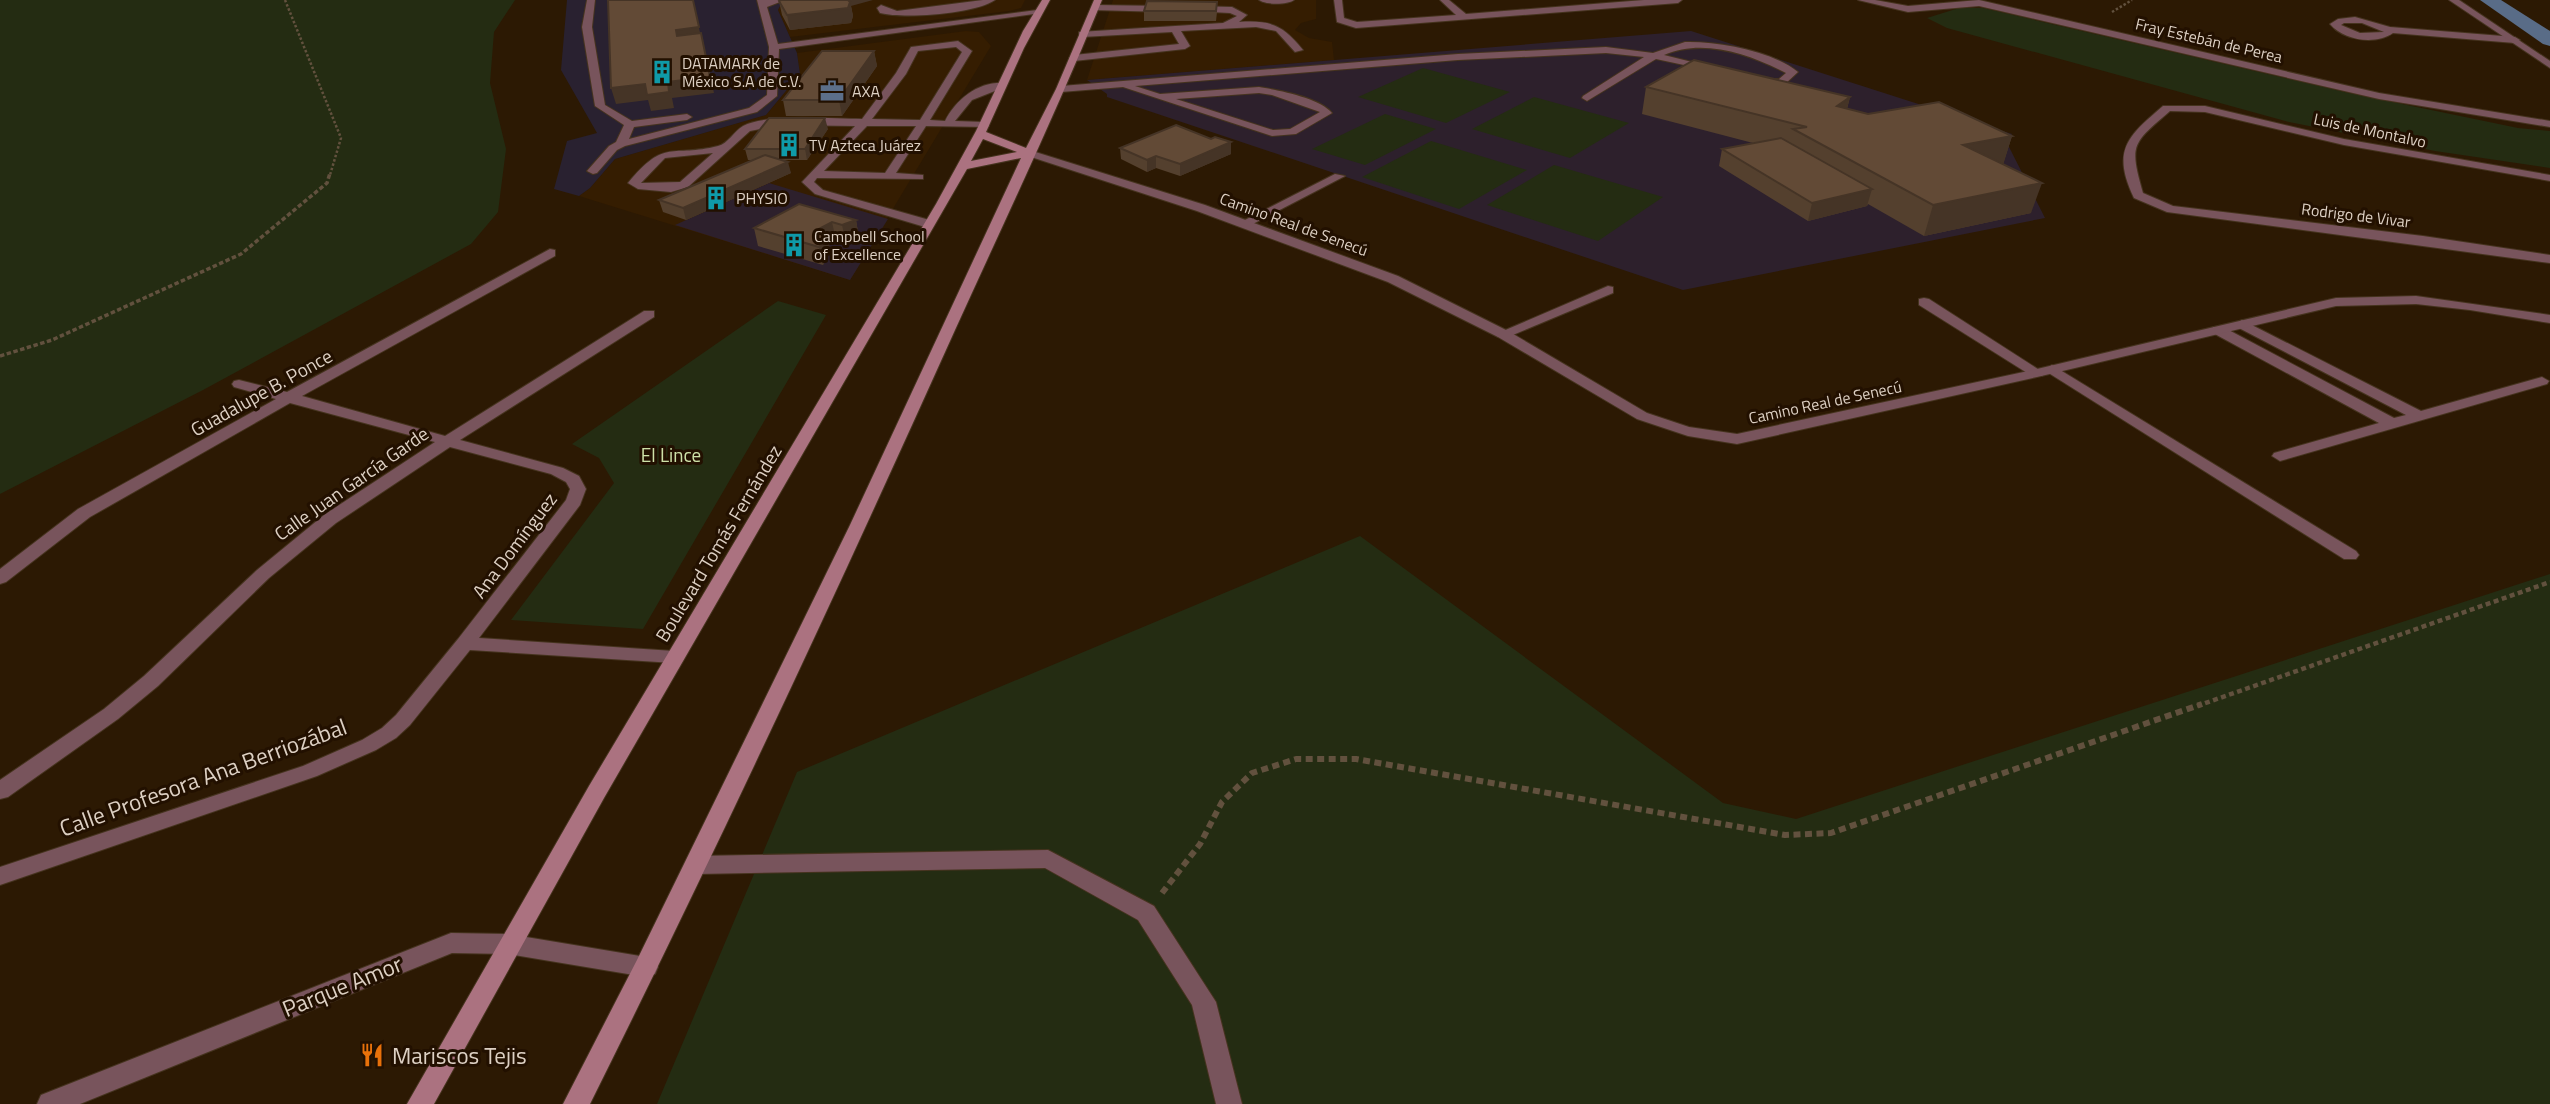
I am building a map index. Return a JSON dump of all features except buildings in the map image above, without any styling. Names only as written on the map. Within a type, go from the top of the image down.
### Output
[{"type":"main road","points":[[576,1104],[646,967],[859,525],[1029,153],[1061,89],[1082,34],[1097,4]]},
{"type":"main road","name":"Boulevard Tomás Fernández","points":[[420,1104],[508,944],[929,223],[982,129],[1038,13]]},
{"type":"main road","points":[[982,129],[1029,153]]},
{"type":"main road","points":[[960,167],[1029,153]]},
{"type":"street","points":[[591,0],[587,27],[600,106],[629,124],[754,110]]},
{"type":"street","points":[[593,171],[613,148],[621,144],[754,110],[772,96],[774,47],[762,2],[781,0]]},
{"type":"street","points":[[901,2],[881,8],[897,14],[979,5],[991,0]]},
{"type":"street","points":[[1097,4],[1134,4],[1142,0]]},
{"type":"street","points":[[1263,0],[1290,0]]},
{"type":"street","points":[[1338,0],[1340,20],[1356,25],[1678,0]]},
{"type":"street","points":[[1444,0],[1465,17]]},
{"type":"street","name":"Fray Estebán de Perea","points":[[1862,0],[1908,9],[1979,3],[2379,96],[2550,124]]},
{"type":"street","points":[[2453,0],[2550,65]]},
{"type":"street","points":[[1097,4],[1171,9]]},
{"type":"street","points":[[1184,9],[1222,9],[1244,15],[1228,22],[1189,29]]},
{"type":"street","points":[[774,47],[1038,13]]},
{"type":"street","points":[[934,26],[1038,13]]},
{"type":"street","points":[[2388,30],[2386,36],[2364,36],[2340,30],[2335,24],[2345,20],[2358,20],[2377,24],[2388,30],[2515,40]]},
{"type":"street","points":[[1082,34],[1256,24],[1279,29],[1297,50]]},
{"type":"street","points":[[1074,58],[1182,48],[1186,45],[1175,29]]},
{"type":"street","points":[[888,176],[967,51],[963,45],[926,45],[914,49],[901,74],[865,122],[808,182],[819,192],[929,223]]},
{"type":"street","points":[[1587,98],[1656,55],[1681,45],[1702,45],[1742,52],[1793,72],[1782,82],[1751,79]]},
{"type":"street","points":[[1061,89],[1472,56],[1606,50],[1656,55],[1724,72]]},
{"type":"street","points":[[1118,83],[1161,97],[1272,133],[1292,132],[1327,113],[1322,108],[1274,92],[1259,90],[1161,97]]},
{"type":"street","points":[[948,124],[956,107],[968,95],[1001,85]]},
{"type":"street","name":"Luis de Montalvo","points":[[2158,205],[2138,195],[2127,159],[2136,135],[2163,110],[2186,107],[2205,109],[2344,142],[2550,178]]},
{"type":"street","points":[[723,149],[661,156],[634,183],[638,186],[671,188],[684,185],[747,128],[767,122],[923,123],[982,129]]},
{"type":"street","points":[[621,144],[629,124]]},
{"type":"street","name":"Camino Real de Senecú","points":[[1029,153],[1243,224],[1393,279],[1503,334],[1642,416],[1664,426],[1711,437],[1737,439],[2045,371],[2336,302],[2372,298],[2416,300],[2550,319]]},
{"type":"street","points":[[814,174],[919,177]]},
{"type":"street","points":[[1243,224],[1339,176]]},
{"type":"street","name":"Rodrigo de Vivar","points":[[2158,205],[2550,259]]},
{"type":"street","name":"Guadalupe B. Ponce","points":[[0,578],[84,513],[550,253]]},
{"type":"street","points":[[1503,334],[1608,290]]},
{"type":"street","points":[[1924,302],[2045,371],[2350,555]]},
{"type":"street","name":"Calle Juan García Garde","points":[[0,791],[111,714],[151,681],[297,545],[446,442],[649,314]]},
{"type":"street","points":[[2242,324],[2418,416]]},
{"type":"street","points":[[2218,330],[2393,424]]},
{"type":"street","points":[[2280,456],[2542,381]]},
{"type":"street","name":"Ana Domínguez","points":[[239,384],[557,471],[573,479],[578,489],[574,501],[465,643]]},
{"type":"street","points":[[465,643],[674,657]]},
{"type":"street","name":"Calle Profesora Ana Berriozábal","points":[[0,876],[310,771],[369,745],[403,720],[465,643]]},
{"type":"street","points":[[695,865],[1048,859],[1146,912],[1204,1002],[1229,1104]]},
{"type":"street","name":"Parque Amor","points":[[50,1104],[451,943],[508,944],[646,967]]},
{"type":"path","points":[[0,356],[52,340],[241,254],[327,183],[341,138],[285,0]]},
{"type":"path","points":[[1146,912],[1200,844],[1222,802],[1252,773],[1296,759],[1356,759],[1786,835],[1830,832],[1874,821],[2550,582]]},
{"type":"shaded area","points":[[567,0],[783,0],[778,10],[797,53],[800,74],[766,115],[615,159],[590,188],[579,196],[554,189],[567,141],[597,133],[561,70]]},
{"type":"shaded area","points":[[783,0],[1025,0],[1021,8],[1009,11],[790,37],[778,10]]},
{"type":"shaded area","points":[[1113,0],[1316,0],[1316,19],[1301,23],[1295,30],[1309,38],[1332,42],[1334,60],[1087,80]]},
{"type":"shaded area","points":[[966,31],[979,32],[991,46],[850,280],[579,196],[590,188],[615,159],[766,115],[800,74],[797,53]]},
{"type":"shaded area","points":[[1691,31],[2012,134],[2007,143],[2045,218],[1683,290],[1107,97],[1107,94],[1087,80]]},
{"type":"shaded area","points":[[769,183],[888,219],[850,280],[675,225]]},
{"type":"green space","points":[[0,0],[515,0],[494,32],[490,83],[506,149],[498,212],[471,244],[203,390],[0,494]]},
{"type":"green space","points":[[1959,8],[1983,8],[2349,93],[2518,128],[2550,131],[2550,168],[2435,151],[2289,122],[1947,28],[1927,18]]},
{"type":"green space","points":[[1423,68],[1510,92],[1446,123],[1358,97]]},
{"type":"green space","points":[[1534,97],[1629,123],[1570,158],[1472,129]]},
{"type":"green space","points":[[1385,114],[1436,129],[1365,165],[1312,149]]},
{"type":"green space","points":[[1431,141],[1527,170],[1459,209],[1362,177]]},
{"type":"green space","points":[[1554,165],[1663,197],[1598,241],[1487,205]]},
{"type":"green space","name":"El Lince","points":[[778,301],[826,315],[643,629],[511,620],[614,483],[599,458],[572,444]]},
{"type":"green space","points":[[1360,536],[1723,803],[1796,819],[2550,574],[2550,1104],[657,1104],[797,772]]},
{"type":"waterway","points":[[2489,0],[2550,40]]},
{"type":"place","name":"DATAMARK de México S.A de C.V.","points":[[662,72]]},
{"type":"place","name":"AXA","points":[[832,91]]},
{"type":"place","name":"TV Azteca Juárez","points":[[789,145]]},
{"type":"place","name":"PHYSIO","points":[[716,198]]},
{"type":"place","name":"Campbell School of Excellence","points":[[794,245]]},
{"type":"place","name":"Mariscos Tejis","points":[[372,1055]]}]
